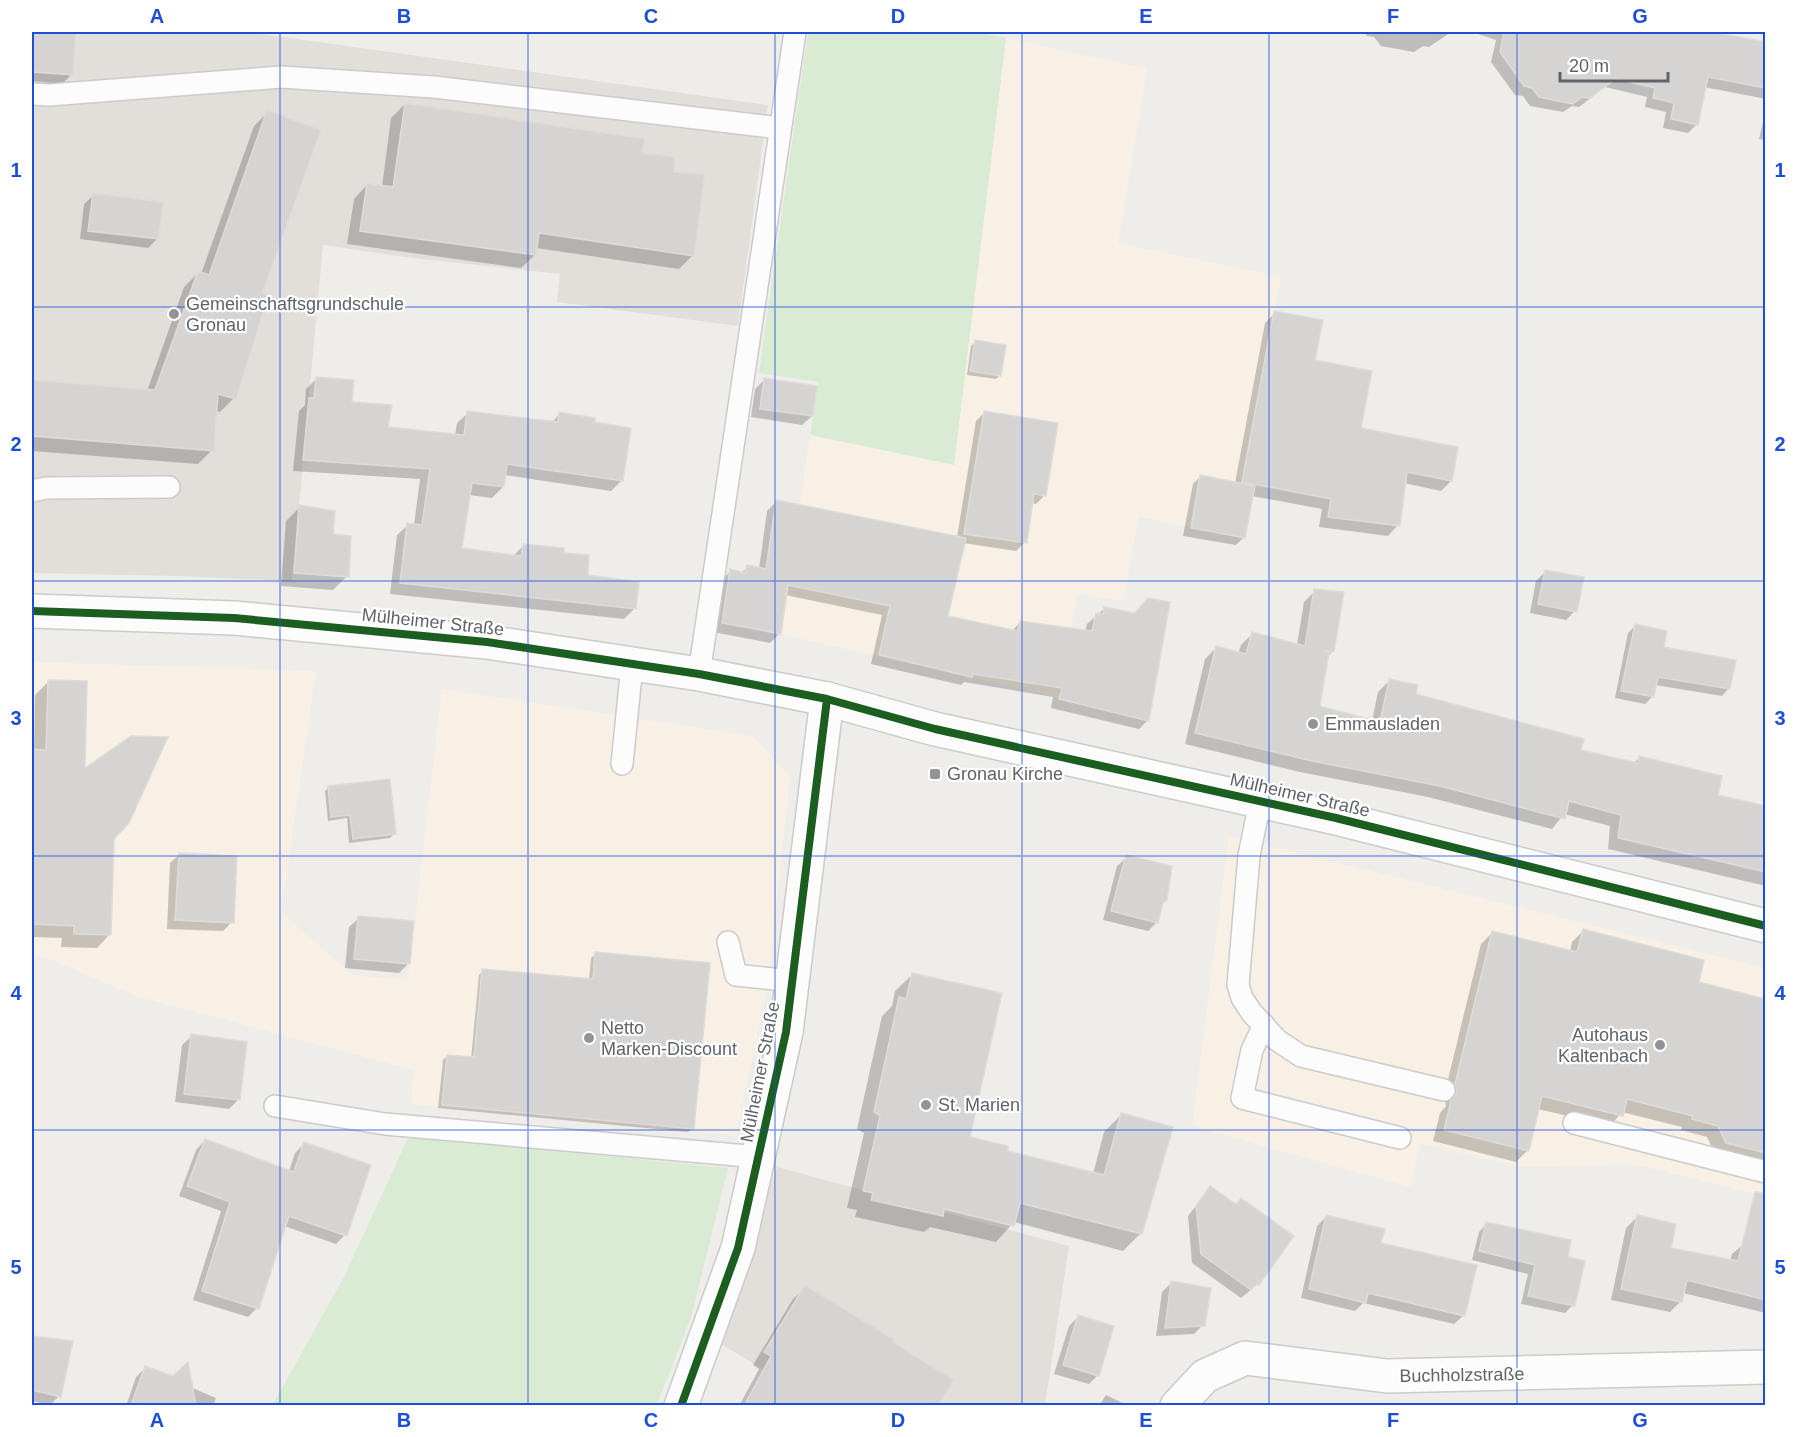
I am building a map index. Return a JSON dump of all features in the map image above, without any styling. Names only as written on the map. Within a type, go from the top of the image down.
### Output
[{"type":"main road","name":"Mülheimer Straße","points":[[32,612],[234,618],[487,642],[699,674],[827,699],[935,729],[1260,801],[1766,926]]},
{"type":"main road","name":"Mülheimer Straße","points":[[681,1406],[738,1248],[786,1032],[827,699]]},
{"type":"main road","name":"Buchholzstraße","points":[[1177,1406],[1205,1376],[1245,1358],[1387,1376],[1766,1367]]},
{"type":"lane","points":[[699,674],[795,32]]},
{"type":"lane","points":[[32,94],[49,95],[281,77],[434,87],[780,128]]},
{"type":"lane","points":[[32,491],[46,488],[170,487]]},
{"type":"lane","points":[[622,764],[632,665]]},
{"type":"lane","points":[[1260,801],[1249,856],[1238,984],[1242,998],[1277,1040],[1301,1056],[1444,1090]]},
{"type":"lane","points":[[728,942],[736,975],[792,981]]},
{"type":"lane","points":[[1264,1025],[1252,1050],[1242,1098],[1400,1138]]},
{"type":"lane","name":"Mülheimer Straße","points":[[276,1106],[385,1124],[759,1157]]},
{"type":"lane","points":[[1574,1123],[1766,1172]]},
{"type":"shaded area","name":"Gemeinschaftsgrundschule Gronau","points":[[32,32],[247,32],[768,105],[738,326],[557,302],[560,274],[412,258],[323,245],[292,581],[32,573]]},
{"type":"shaded area","points":[[1006,38],[1147,69],[1118,243],[1281,277],[1232,535],[1139,517],[1123,601],[1077,593],[1059,698],[781,634],[810,435],[954,464]]},
{"type":"shaded area","points":[[32,662],[316,671],[281,912],[352,975],[408,980],[442,689],[753,736],[790,776],[768,983],[736,1136],[411,1104],[414,1070],[136,996],[50,959],[32,954]]},
{"type":"shaded area","points":[[1229,836],[1765,968],[1765,1196],[1633,1164],[1520,1167],[1420,1143],[1410,1187],[1192,1126]]},
{"type":"shaded area","points":[[777,1167],[1069,1246],[1045,1405],[822,1405],[716,1341]]},
{"type":"green space","points":[[808,32],[977,32],[1006,38],[954,465],[810,435],[818,382],[759,373]]},
{"type":"green space","points":[[409,1136],[728,1168],[692,1314],[657,1405],[272,1406],[343,1279]]},
{"type":"building","points":[[32,32],[76,32],[73,75],[32,72]]},
{"type":"building","points":[[1504,32],[1711,32],[1766,42],[1766,88],[1708,77],[1698,125],[1671,119],[1674,103],[1653,98],[1655,88],[1616,79],[1589,98],[1582,97],[1573,104],[1539,97],[1532,88],[1524,86],[1500,52]]},
{"type":"building","points":[[405,103],[645,139],[642,153],[675,157],[674,172],[705,174],[694,256],[539,233],[536,255],[360,231],[367,183],[393,187]]},
{"type":"building","points":[[267,110],[321,130],[263,292],[269,294],[236,399],[218,394],[214,451],[32,436],[32,380],[155,390],[198,271],[209,275]]},
{"type":"building","points":[[93,193],[163,202],[159,239],[88,231]]},
{"type":"building","points":[[1274,311],[1323,320],[1315,360],[1372,371],[1361,428],[1458,447],[1452,481],[1407,472],[1400,526],[1328,517],[1331,499],[1242,482]]},
{"type":"building","points":[[975,340],[1006,345],[1001,376],[970,371]]},
{"type":"building","points":[[316,377],[354,380],[352,402],[392,405],[388,427],[464,435],[467,411],[558,422],[559,412],[595,418],[595,422],[631,428],[623,481],[507,464],[504,487],[472,483],[462,548],[521,556],[523,544],[564,548],[564,553],[589,555],[588,575],[639,582],[636,609],[400,583],[407,523],[422,525],[430,469],[303,460],[309,398],[314,398]]},
{"type":"building","points":[[764,378],[817,386],[813,416],[760,409]]},
{"type":"building","points":[[984,411],[1058,423],[1046,496],[1034,494],[1027,543],[964,534]]},
{"type":"building","points":[[1200,475],[1255,486],[1245,538],[1191,528]]},
{"type":"building","points":[[776,500],[966,538],[948,616],[1018,631],[1020,621],[1092,631],[1096,613],[1103,614],[1104,607],[1135,613],[1148,598],[1170,602],[1149,721],[1059,699],[1062,688],[973,674],[972,677],[879,655],[890,606],[788,585],[781,634],[722,623],[730,569],[745,573],[747,565],[766,569]]},
{"type":"building","points":[[299,505],[335,511],[333,534],[351,536],[349,577],[294,573]]},
{"type":"building","points":[[1545,570],[1584,577],[1577,612],[1538,604]]},
{"type":"building","points":[[1314,589],[1344,592],[1334,652],[1324,651],[1329,652],[1320,706],[1380,722],[1389,679],[1418,685],[1416,694],[1584,739],[1581,750],[1638,763],[1639,756],[1722,776],[1718,795],[1766,806],[1766,872],[1618,838],[1621,815],[1569,801],[1565,819],[1440,786],[1312,761],[1195,733],[1216,646],[1246,654],[1252,632],[1305,646]]},
{"type":"building","points":[[1635,624],[1667,631],[1664,647],[1736,660],[1730,689],[1658,677],[1654,697],[1621,691]]},
{"type":"building","points":[[48,680],[87,681],[85,768],[131,736],[168,737],[129,823],[114,839],[111,935],[74,934],[74,926],[32,924],[32,749],[46,750]]},
{"type":"building","points":[[390,779],[396,834],[353,839],[350,815],[331,817],[328,786]]},
{"type":"building","points":[[179,853],[237,856],[234,923],[175,920]]},
{"type":"building","points":[[1126,855],[1172,866],[1167,900],[1163,903],[1158,923],[1111,911]]},
{"type":"building","points":[[358,916],[414,921],[410,964],[354,959]]},
{"type":"building","name":"Autohaus Kaltenbach","points":[[1583,929],[1704,960],[1699,982],[1766,999],[1766,1153],[1726,1143],[1718,1126],[1692,1119],[1693,1116],[1627,1099],[1623,1116],[1542,1096],[1529,1151],[1444,1130],[1451,1100],[1456,1094],[1455,1084],[1492,931],[1577,952]]},
{"type":"building","name":"Netto Marken-Discount","points":[[595,952],[710,963],[694,1129],[442,1105],[447,1055],[474,1057],[482,969],[593,979]]},
{"type":"building","name":"St. Marien","points":[[912,973],[1002,993],[970,1137],[1008,1146],[1008,1151],[1104,1175],[1121,1113],[1173,1127],[1142,1234],[1020,1203],[1014,1226],[944,1209],[943,1216],[871,1200],[873,1193],[863,1191],[880,1116],[874,1112],[899,997],[906,999]]},
{"type":"building","points":[[191,1034],[247,1042],[240,1100],[184,1094]]},
{"type":"building","points":[[205,1139],[294,1172],[304,1142],[371,1165],[347,1236],[289,1216],[259,1309],[202,1291],[230,1202],[187,1186]]},
{"type":"building","points":[[1210,1186],[1236,1204],[1241,1198],[1294,1236],[1259,1285],[1256,1284],[1251,1290],[1201,1254],[1196,1206]]},
{"type":"building","points":[[1755,1192],[1766,1193],[1766,1300],[1687,1280],[1682,1302],[1621,1289],[1637,1215],[1676,1224],[1671,1248],[1738,1261]]},
{"type":"building","points":[[1326,1215],[1385,1229],[1381,1243],[1477,1265],[1465,1316],[1368,1293],[1366,1303],[1309,1289]]},
{"type":"building","points":[[1486,1222],[1571,1240],[1568,1257],[1585,1261],[1575,1306],[1528,1296],[1535,1265],[1479,1251]]},
{"type":"building","points":[[1171,1281],[1211,1288],[1205,1326],[1165,1328]]},
{"type":"building","points":[[805,1285],[895,1340],[893,1342],[954,1380],[938,1406],[744,1406],[771,1356],[764,1352]]},
{"type":"building","points":[[1078,1315],[1114,1326],[1099,1376],[1063,1365]]},
{"type":"building","points":[[32,1336],[73,1341],[61,1397],[32,1390]]},
{"type":"building","points":[[188,1362],[196,1406],[131,1406],[145,1366],[173,1376]]},
{"type":"cycle path","points":[[32,611],[234,618],[487,642],[699,674],[827,699],[935,729],[1336,818],[1766,926]]},
{"type":"cycle path","points":[[681,1406],[738,1248],[786,1032],[827,699]]},
{"type":"place","name":"Gemeinschaftsgrundschule Gronau","points":[[174,314]]},
{"type":"place","name":"Emmausladen","points":[[1313,724]]},
{"type":"place","name":"Gronau Kirche","points":[[935,774]]},
{"type":"place","name":"Netto Marken-Discount","points":[[589,1038]]},
{"type":"place","name":"Autohaus Kaltenbach","points":[[1660,1045]]},
{"type":"place","name":"St. Marien","points":[[926,1105]]}]
